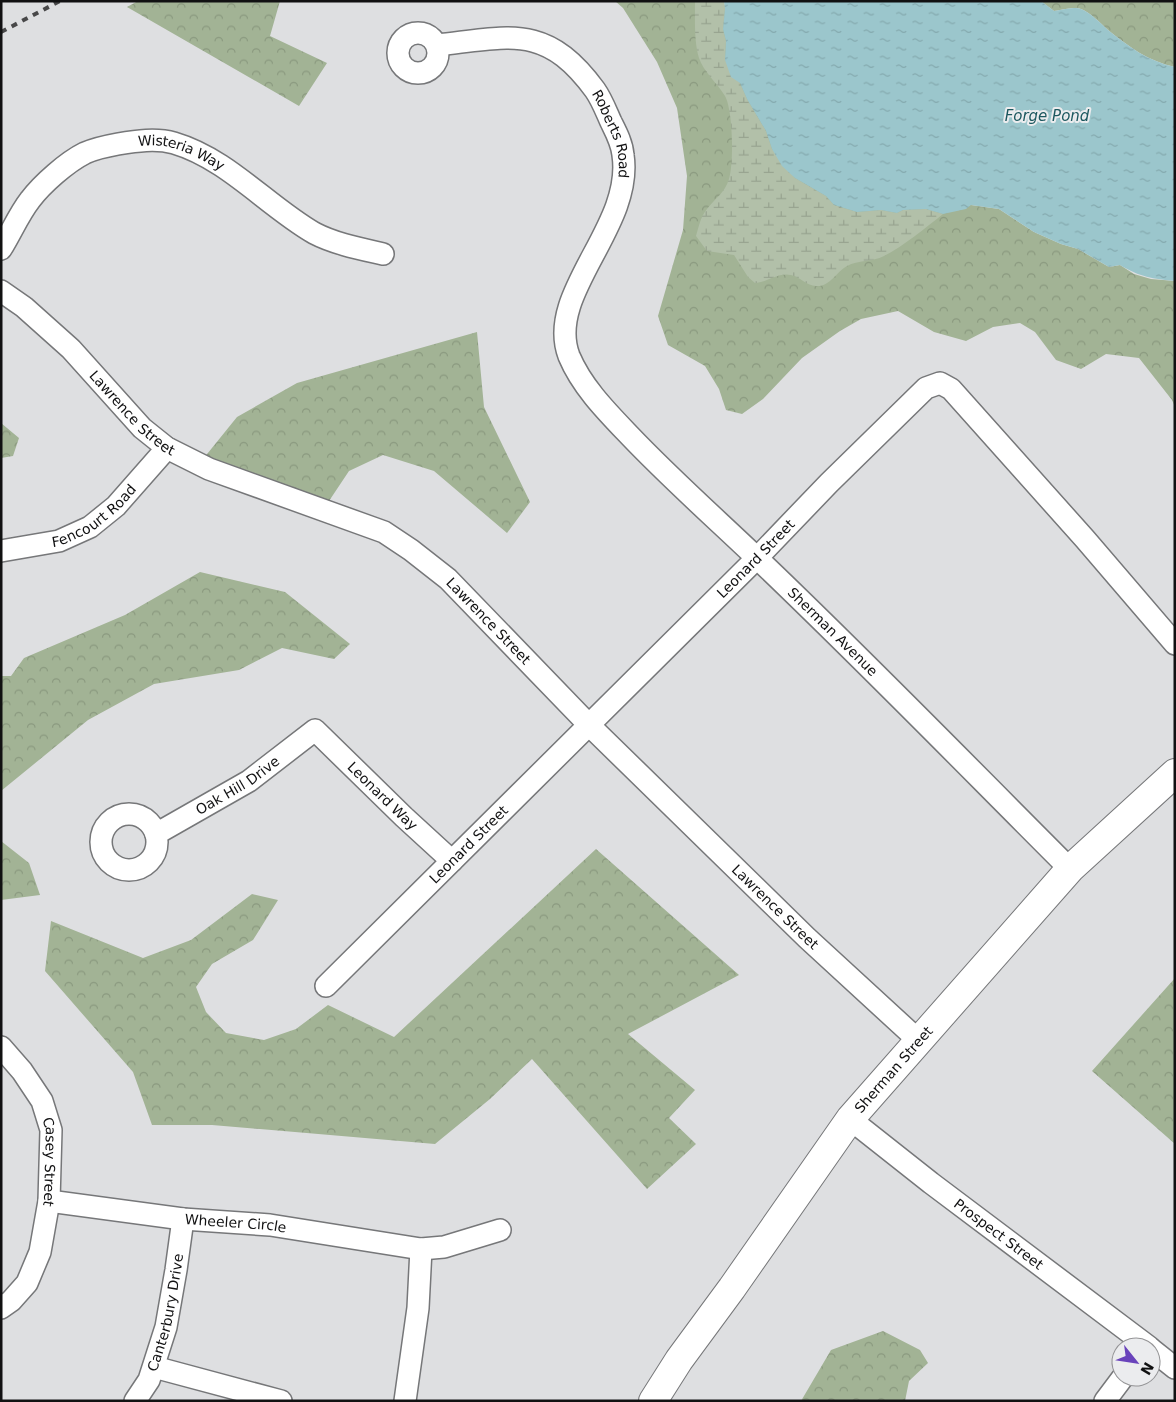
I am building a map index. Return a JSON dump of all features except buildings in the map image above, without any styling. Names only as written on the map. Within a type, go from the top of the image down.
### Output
[{"type":"main road","name":"Sherman Street","points":[[653,1401],[679,1360],[732,1288],[850,1119],[1070,869],[1175,773]]},
{"type":"street","name":"Roberts Road","points":[[437,45],[506,38],[532,40],[551,47],[580,70],[599,96],[618,136],[624,156],[622,183],[617,207],[569,306],[564,339],[570,356],[594,398]]},
{"type":"street","name":"Wisteria Way","points":[[1,249],[30,199],[57,172],[85,153],[112,145],[143,140],[173,143],[198,153],[228,170],[281,211],[316,234],[361,249],[383,254]]},
{"type":"street","name":"Lawrence Street","points":[[1,291],[24,307],[71,349],[142,428],[168,448],[208,469],[384,532],[448,579],[589,725],[807,938],[918,1040]]},
{"type":"street","name":"Leonard Street","points":[[326,986],[926,388],[940,383],[951,390],[1085,539],[1175,644]]},
{"type":"street","name":"Sherman Avenue","points":[[594,398],[667,474],[757,558],[1070,869]]},
{"type":"street","name":"Fencourt Road","points":[[1,551],[59,541],[90,527],[116,506],[168,448]]},
{"type":"street","name":"Leonard Way","points":[[315,730],[452,861]]},
{"type":"street","name":"Oak Hill Drive","points":[[156,834],[249,781],[315,730]]},
{"type":"street","name":"Casey Street","points":[[1,1047],[22,1071],[42,1101],[51,1130],[49,1200],[40,1252],[27,1283],[11,1301],[1,1308]]},
{"type":"street","name":"Prospect Street","points":[[850,1119],[1135,1337]]},
{"type":"street","name":"Wheeler Circle","points":[[49,1200],[183,1219],[270,1225],[421,1249],[444,1247],[500,1230]]},
{"type":"street","name":"Canterbury Drive","points":[[136,1401],[149,1380],[166,1327],[183,1219]]},
{"type":"street","points":[[405,1401],[418,1308],[421,1249]]},
{"type":"street","name":"Prospect Street","points":[[1161,1357],[1175,1368]]},
{"type":"street","points":[[154,1367],[281,1401]]},
{"type":"street","points":[[1105,1401],[1116,1387]]},
{"type":"green space","points":[[138,1],[280,1],[270,36],[327,63],[299,106],[127,7]]},
{"type":"green space","points":[[615,1],[724,1],[725,9],[971,205],[999,209],[1034,232],[1078,249],[1109,267],[1120,265],[1134,274],[1151,279],[1175,281],[1175,407],[1172,400],[1139,358],[1106,354],[1081,369],[1056,360],[1035,332],[1020,323],[993,327],[966,341],[934,332],[898,311],[861,319],[840,331],[802,358],[763,399],[742,414],[726,410],[719,389],[705,366],[668,345],[658,316],[683,230],[687,176],[677,108],[657,62],[623,8]]},
{"type":"green space","points":[[695,1],[724,1],[725,60],[766,131],[772,149],[795,178],[826,196],[834,205],[857,212],[881,210],[897,213],[903,210],[926,209],[943,214],[892,252],[879,258],[847,266],[829,282],[821,286],[813,286],[786,274],[755,283],[748,277],[734,255],[707,251],[696,236],[705,212],[722,192],[729,179],[732,161],[732,137],[728,103],[704,68],[697,52]]},
{"type":"green space","points":[[1041,1],[1175,1],[1175,67],[1139,53],[1081,9],[1068,8],[1054,11]]},
{"type":"green space","points":[[477,332],[484,407],[530,502],[507,533],[434,471],[383,455],[349,471],[323,510],[199,464],[237,417],[297,383]]},
{"type":"green space","points":[[1,423],[19,438],[13,456],[1,458]]},
{"type":"green space","points":[[200,572],[285,592],[350,644],[334,659],[282,648],[239,670],[154,684],[88,720],[1,791],[1,676],[11,676],[24,658],[125,615]]},
{"type":"green space","points":[[1,841],[29,863],[40,895],[1,900]]},
{"type":"green space","points":[[596,849],[739,975],[628,1034],[695,1090],[669,1118],[696,1144],[647,1189],[532,1059],[490,1099],[435,1144],[212,1125],[152,1125],[133,1072],[45,971],[51,921],[143,958],[191,940],[252,894],[278,900],[253,940],[212,964],[196,987],[206,1012],[226,1033],[264,1040],[296,1029],[328,1005],[394,1037]]},
{"type":"green space","points":[[1175,978],[1175,1144],[1092,1071]]},
{"type":"green space","points":[[883,1331],[920,1350],[928,1363],[909,1381],[905,1401],[801,1401],[831,1350]]},
{"type":"water","name":"Forge Pond","points":[[724,1],[1041,1],[1054,11],[1068,8],[1081,9],[1139,53],[1175,67],[1175,281],[1147,277],[1120,265],[1109,267],[1078,249],[1034,232],[999,209],[971,205],[966,209],[943,214],[926,209],[903,210],[897,213],[881,210],[857,212],[834,205],[826,196],[795,178],[782,166],[772,149],[766,131],[740,83],[731,77],[725,60]]},
{"type":"railway","points":[[1,32],[60,1]]}]
